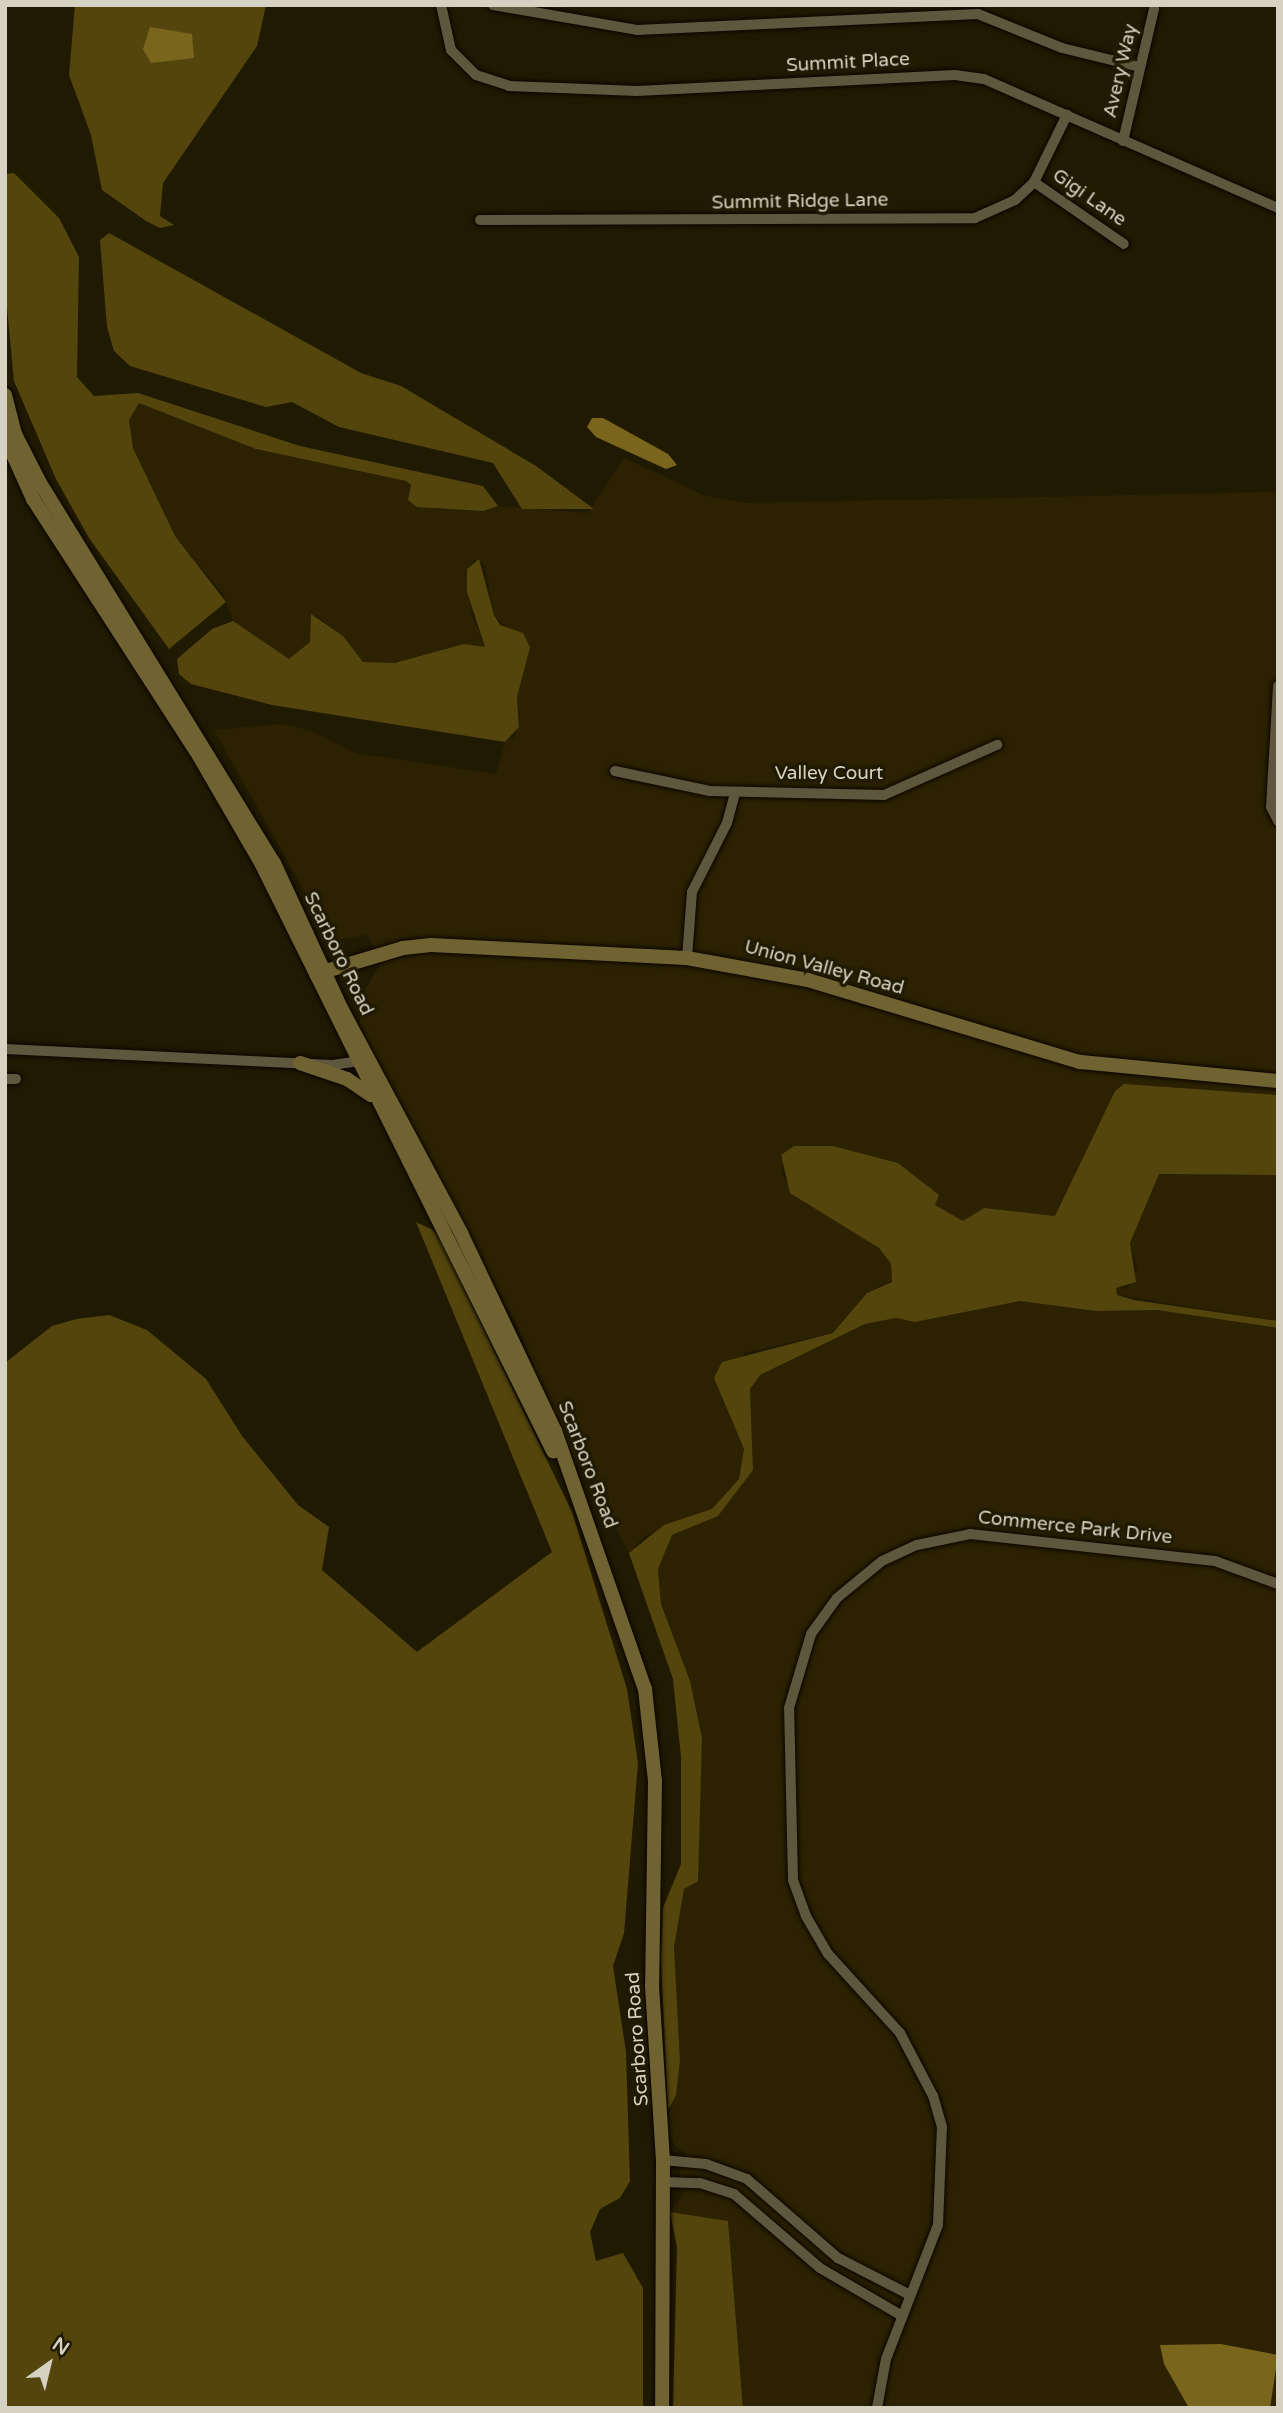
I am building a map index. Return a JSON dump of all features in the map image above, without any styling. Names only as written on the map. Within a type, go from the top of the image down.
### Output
[{"type":"main road","name":"Scarboro Road","points":[[5,395],[10,447],[28,491],[226,800],[538,1392],[598,1551],[645,1689],[653,1734],[652,1986],[664,2182],[662,2408]]},
{"type":"main road","name":"Scarboro Road","points":[[10,447],[242,804],[319,973]]},
{"type":"main road","points":[[5,473],[28,491]]},
{"type":"main road","name":"Union Valley Road","points":[[319,973],[431,945],[687,957],[808,980],[1080,1062],[1278,1081]]},
{"type":"main road","name":"Scarboro Road","points":[[363,1061],[376,1099],[493,1327],[598,1551]]},
{"type":"main road","points":[[300,1063],[347,1079],[376,1099]]},
{"type":"street","name":"Summit Place","points":[[441,5],[451,50],[476,75],[509,86],[637,91],[955,75],[984,79],[1278,208]]},
{"type":"street","points":[[494,5],[637,30],[978,14],[1062,48],[1140,67]]},
{"type":"street","name":"Avery Way","points":[[1123,141],[1154,9]]},
{"type":"street","name":"Summit Ridge Lane","points":[[480,220],[975,218],[1015,200],[1034,182],[1067,115]]},
{"type":"street","name":"Gigi Lane","points":[[1034,182],[1124,244]]},
{"type":"street","points":[[1278,686],[1271,794],[1278,821]]},
{"type":"street","name":"Valley Court","points":[[615,771],[735,793],[884,795],[997,745]]},
{"type":"street","points":[[687,957],[692,892],[727,823],[735,793]]},
{"type":"street","points":[[5,1048],[300,1063],[363,1061]]},
{"type":"street","name":"Commerce Park Drive","points":[[877,2408],[902,2316],[942,2202],[942,2127],[933,2096],[900,2033],[828,1954],[806,1916],[793,1880],[789,1708],[811,1634],[837,1598],[882,1561],[916,1545],[970,1534],[1215,1560],[1278,1584]]},
{"type":"street","points":[[663,2160],[706,2164],[747,2179],[838,2258],[911,2295]]},
{"type":"street","points":[[664,2182],[700,2183],[734,2194],[820,2268],[902,2316]]},
{"type":"shaded area","points":[[75,5],[266,5],[257,46],[163,183],[160,216],[174,225],[160,228],[102,190],[91,135],[69,75]]},
{"type":"shaded area","points":[[150,27],[192,34],[194,58],[151,63],[143,49]]},
{"type":"shaded area","points":[[14,173],[59,218],[79,257],[77,377],[94,396],[138,393],[300,446],[483,486],[498,506],[483,511],[417,507],[408,500],[411,485],[406,481],[256,449],[139,403],[129,420],[133,448],[175,536],[226,602],[169,649],[89,538],[56,479],[14,381],[5,287],[5,174]]},
{"type":"shaded area","points":[[109,233],[361,373],[401,386],[536,466],[594,509],[522,509],[493,463],[339,427],[292,402],[266,407],[130,366],[114,351],[107,327],[100,240]]},
{"type":"shaded area","points":[[139,403],[256,449],[406,481],[436,510],[498,506],[588,513],[624,458],[706,496],[746,503],[1278,492],[1278,1095],[1124,1084],[1115,1091],[1055,1216],[985,1208],[963,1221],[934,1205],[938,1195],[898,1163],[833,1146],[794,1146],[781,1155],[782,1174],[808,1203],[879,1248],[891,1264],[892,1282],[878,1286],[833,1333],[744,1353],[726,1408],[744,1449],[739,1479],[712,1509],[645,1536],[629,1553],[585,1466],[569,1454],[518,1328],[359,1034],[362,995],[381,963],[368,935],[332,940],[214,730],[281,724],[312,731],[356,753],[496,774],[505,742],[514,738],[520,719],[508,629],[494,615],[485,565],[474,560],[467,569],[472,615],[485,647],[395,663],[363,662],[343,636],[315,615],[310,642],[289,659],[278,656],[233,621],[223,594],[175,536],[133,448],[129,420]]},
{"type":"shaded area","points":[[592,418],[603,418],[668,454],[677,465],[666,469],[596,437],[587,427]]},
{"type":"shaded area","points":[[479,559],[494,615],[500,625],[523,633],[530,647],[517,697],[519,727],[505,742],[272,705],[191,684],[179,674],[177,659],[212,629],[233,621],[289,659],[310,642],[311,614],[343,636],[363,662],[395,663],[464,644],[485,647],[467,592],[467,569]]},
{"type":"shaded area","points":[[1124,1084],[1278,1095],[1278,1175],[1159,1174],[1130,1243],[1136,1282],[1116,1288],[1117,1295],[1134,1300],[1278,1321],[1278,1328],[1157,1310],[1096,1311],[1020,1301],[915,1322],[896,1318],[865,1324],[760,1375],[750,1389],[753,1470],[718,1516],[672,1535],[658,1569],[661,1604],[690,1681],[702,1738],[698,1881],[684,1889],[674,1947],[680,2060],[676,2095],[668,2110],[661,1960],[663,1908],[681,1864],[681,1757],[673,1679],[629,1553],[664,1525],[712,1509],[739,1479],[744,1449],[714,1378],[722,1362],[833,1333],[867,1293],[892,1282],[891,1264],[879,1248],[790,1193],[781,1155],[794,1146],[833,1146],[898,1163],[939,1195],[935,1205],[963,1221],[984,1208],[1055,1216],[1115,1091]]},
{"type":"shaded area","points":[[1159,1174],[1278,1175],[1278,1321],[1117,1295],[1116,1287],[1127,1289],[1137,1269],[1130,1243]]},
{"type":"shaded area","points":[[416,1222],[433,1230],[441,1241],[572,1512],[627,1689],[638,1763],[624,1933],[613,1966],[626,2052],[630,2181],[620,2198],[600,2209],[590,2232],[596,2261],[623,2253],[643,2288],[643,2408],[5,2408],[5,1363],[52,1326],[77,1319],[109,1315],[147,1330],[206,1379],[242,1436],[298,1505],[329,1527],[322,1570],[417,1652],[552,1552]]},
{"type":"shaded area","points":[[1020,1301],[1157,1310],[1278,1328],[1278,2408],[743,2408],[728,2221],[670,2212],[683,2196],[679,2173],[686,2154],[674,2145],[667,2124],[680,2060],[674,1947],[684,1889],[692,1882],[698,1714],[661,1604],[658,1569],[672,1535],[718,1516],[753,1470],[750,1389],[760,1375],[865,1324],[896,1318],[915,1322]]},
{"type":"shaded area","points":[[670,2212],[728,2221],[743,2408],[673,2408],[677,2247]]},
{"type":"shaded area","points":[[1221,2344],[1278,2355],[1270,2408],[1189,2408],[1164,2364],[1160,2345]]}]
